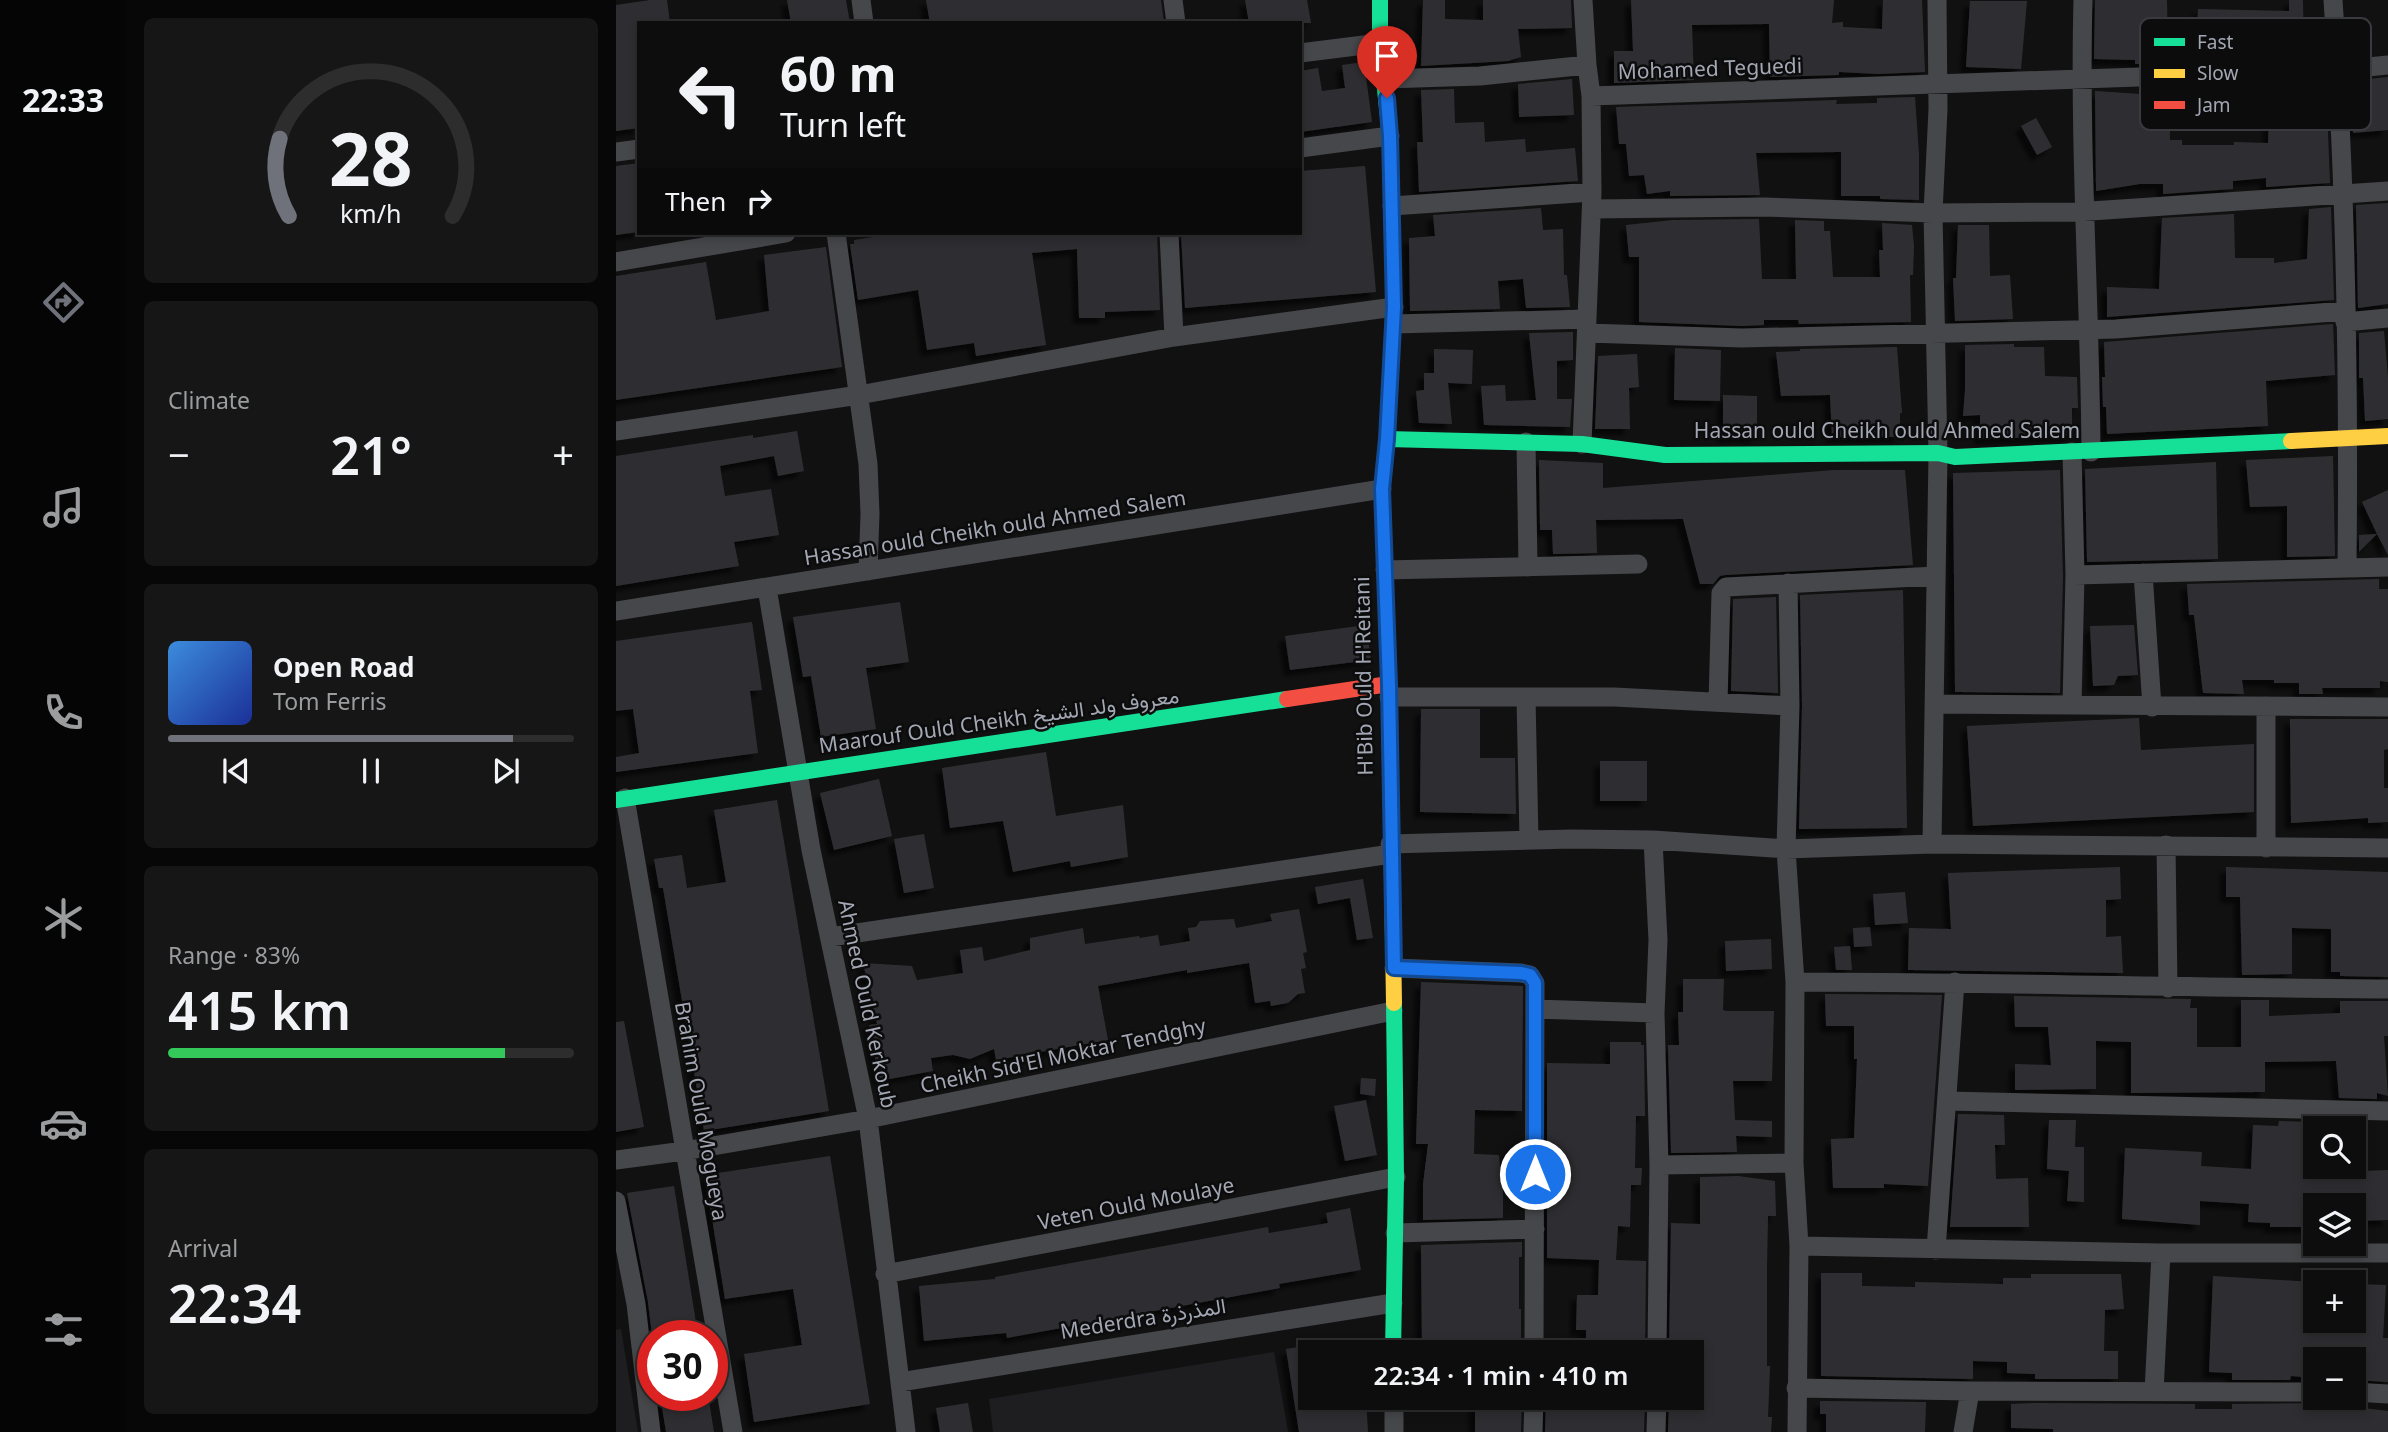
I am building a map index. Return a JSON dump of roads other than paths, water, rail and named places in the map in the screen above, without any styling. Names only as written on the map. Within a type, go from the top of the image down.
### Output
[{"type":"street","points":[[861,0],[864,21]]},
{"type":"street","points":[[1173,0],[1176,21]]},
{"type":"street","name":"H'Bib Ould H'Reitani","points":[[1380,0],[1380,43],[1390,136],[1394,315],[1382,489],[1394,968],[1396,1177],[1393,1340]]},
{"type":"street","points":[[1583,0],[1587,65]]},
{"type":"street","points":[[1932,844],[1938,453],[1933,214],[1937,0]]},
{"type":"street","points":[[2071,705],[2075,575],[2090,330],[2083,212],[2083,0]]},
{"type":"street","points":[[2333,0],[2334,18]]},
{"type":"street","points":[[1302,53],[1380,43]]},
{"type":"street","name":"Mohamed Teguedi","points":[[1385,79],[1480,76],[1587,65],[1591,96],[2140,77]]},
{"type":"street","points":[[1582,444],[1592,200],[1591,96]]},
{"type":"street","points":[[2341,130],[2348,438],[2347,567]]},
{"type":"street","points":[[1302,148],[1390,136]]},
{"type":"street","points":[[616,152],[637,149]]},
{"type":"street","points":[[1392,206],[1592,200],[1933,214],[2083,212],[2388,191]]},
{"type":"street","points":[[616,262],[774,235]]},
{"type":"street","points":[[836,235],[868,464],[868,571]]},
{"type":"street","points":[[1168,235],[1174,337]]},
{"type":"street","points":[[616,431],[859,395],[1174,337],[1394,315],[1742,338],[2090,330],[2345,316],[2388,318]]},
{"type":"street","name":"Hassan ould Cheikh ould Ahmed Salem","points":[[1387,439],[1582,444],[1665,455],[1938,453],[1955,457],[2388,436]]},
{"type":"street","points":[[1526,442],[1528,567]]},
{"type":"street","name":"Hassan ould Cheikh ould Ahmed Salem","points":[[616,611],[1382,489]]},
{"type":"street","points":[[1385,570],[1637,564]]},
{"type":"street","points":[[2075,575],[2388,567]]},
{"type":"street","points":[[2143,573],[2152,707]]},
{"type":"street","points":[[1718,702],[1721,593],[1729,586],[1936,576]]},
{"type":"street","points":[[1788,583],[1790,706],[1786,849],[1796,982],[1794,1163],[1799,1246],[1797,1432]]},
{"type":"street","name":"Ahmed Ould Kerkoub","points":[[766,588],[798,771],[868,1119],[906,1432]]},
{"type":"street","points":[[1389,690],[1790,706]]},
{"type":"street","name":"Maarouf Ould Cheikh معروف ولد الشيخ","points":[[621,799],[798,771],[1389,690]]},
{"type":"street","points":[[1526,697],[1529,839]]},
{"type":"street","points":[[1935,704],[2388,707]]},
{"type":"street","points":[[2266,706],[2266,848]]},
{"type":"street","name":"Brahim Ould Mogueya","points":[[621,799],[733,1432]]},
{"type":"street","points":[[830,937],[1390,849],[1529,839],[1653,840],[1786,849],[1932,844],[2388,848]]},
{"type":"street","points":[[1653,840],[1658,940],[1655,1013],[1659,1165],[1657,1340]]},
{"type":"street","points":[[2166,845],[2168,988]]},
{"type":"street","points":[[1394,968],[1521,973],[1530,975],[1535,983],[1534,1340]]},
{"type":"street","points":[[1796,982],[2388,989]]},
{"type":"street","points":[[1936,1250],[1955,982]]},
{"type":"street","points":[[1535,1009],[1655,1013]]},
{"type":"street","name":"Cheikh Sid'El Moktar Tendghy","points":[[616,1160],[868,1119],[1393,1011]]},
{"type":"street","points":[[1947,1101],[2388,1111]]},
{"type":"street","points":[[1659,1165],[1794,1163]]},
{"type":"street","name":"Veten Ould Moulaye","points":[[885,1274],[1396,1177]]},
{"type":"street","points":[[616,1201],[636,1304],[651,1432]]},
{"type":"street","points":[[1395,1233],[1535,1229]]},
{"type":"street","points":[[1799,1246],[2161,1253],[2388,1253]]},
{"type":"street","points":[[2154,1392],[2161,1253]]},
{"type":"street","name":"Mederdra المذرذرة","points":[[900,1382],[1393,1303]]},
{"type":"street","points":[[616,1307],[636,1304]]},
{"type":"street","points":[[1796,1388],[2303,1392]]},
{"type":"street","points":[[1963,1432],[1970,1391]]},
{"type":"street","points":[[2366,1393],[2388,1394]]},
{"type":"street","points":[[1394,1410],[1394,1432]]},
{"type":"street","points":[[1533,1432],[1534,1410]]},
{"type":"street","points":[[1656,1432],[1657,1410]]}]
